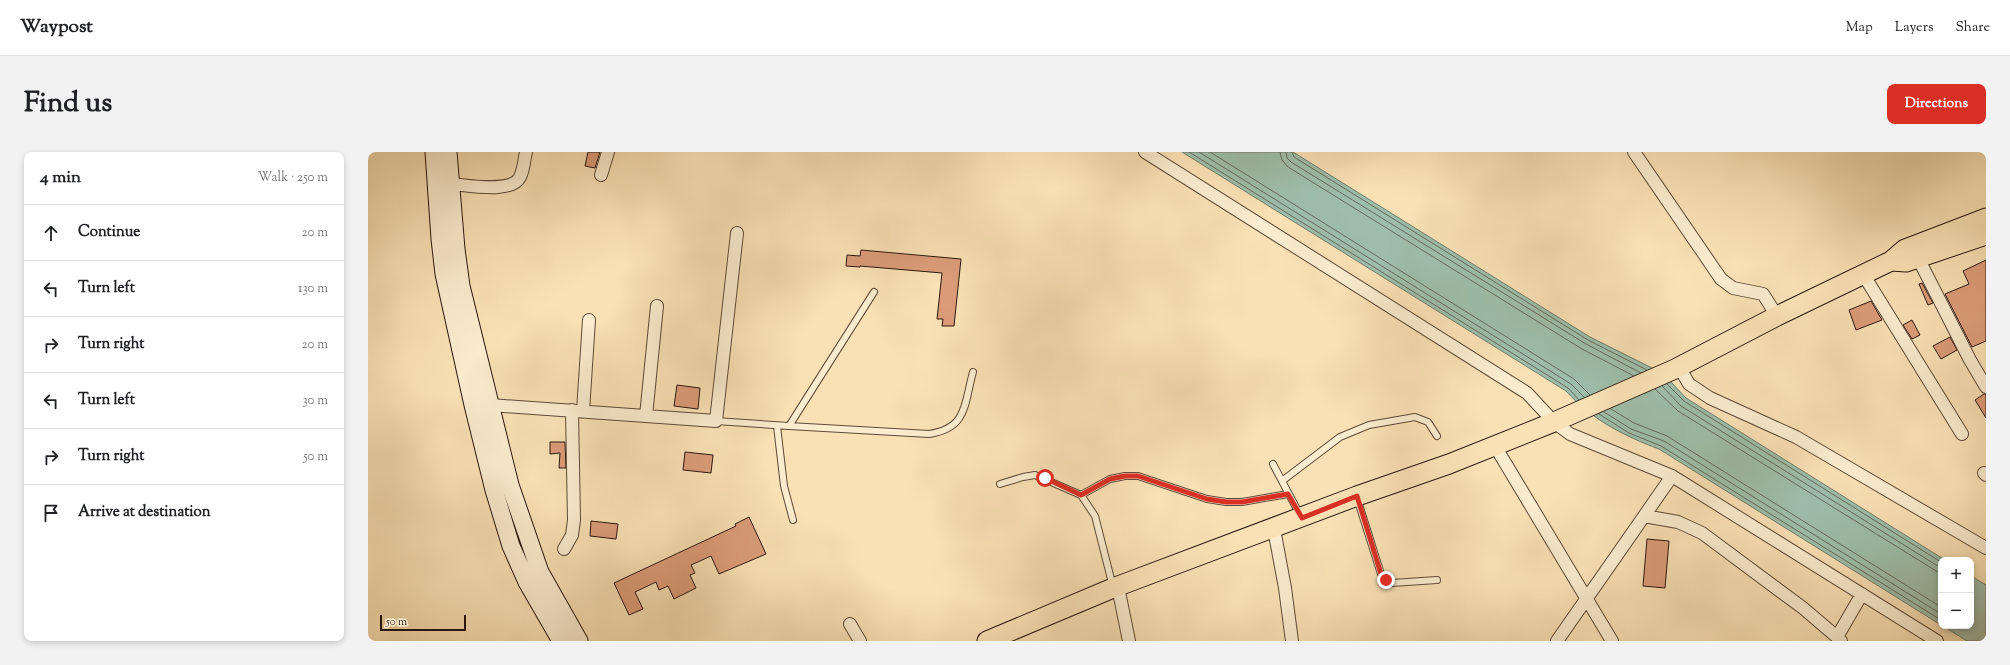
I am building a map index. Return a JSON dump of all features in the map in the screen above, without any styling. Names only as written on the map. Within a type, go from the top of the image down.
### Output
[{"type":"main road","points":[[987,641],[1116,588],[1274,529],[1357,496],[1449,464],[1573,414],[1677,368],[1777,316],[1891,261],[1905,249],[1986,218]]},
{"type":"main road","points":[[1891,261],[1906,262],[1986,235]]},
{"type":"street","points":[[434,152],[433,167],[444,274],[473,405],[494,490],[514,554],[527,582],[561,641]]},
{"type":"street","points":[[448,152],[456,249],[462,286],[510,485],[540,572],[579,641]]},
{"type":"street","points":[[451,184],[501,187],[515,184],[520,177],[526,152]]},
{"type":"street","points":[[601,175],[608,152]]},
{"type":"street","points":[[1145,152],[1527,393],[1554,422],[1570,434],[1672,476],[1937,641]]},
{"type":"street","points":[[1634,152],[1721,279],[1733,288],[1763,294],[1777,316]]},
{"type":"street","points":[[490,405],[578,410],[716,421],[737,234]]},
{"type":"street","points":[[1918,258],[1970,360],[1986,386]]},
{"type":"street","points":[[1863,274],[1962,434]]},
{"type":"street","points":[[646,416],[658,306]]},
{"type":"street","points":[[564,549],[572,535],[574,520],[578,410],[589,320]]},
{"type":"street","points":[[1677,368],[1689,384],[1710,398],[1796,437],[1986,548]]},
{"type":"street","points":[[1495,446],[1612,641]]},
{"type":"street","points":[[1557,641],[1672,476]]},
{"type":"street","points":[[1644,516],[1678,522],[1702,532],[1803,608],[1839,639],[1862,594]]},
{"type":"street","points":[[1274,529],[1285,588],[1292,641]]},
{"type":"street","points":[[1116,588],[1129,641]]},
{"type":"street","points":[[850,624],[860,641]]},
{"type":"lane","points":[[789,426],[874,292]]},
{"type":"lane","points":[[716,421],[778,426],[929,434],[944,432],[954,426],[961,417],[973,372]]},
{"type":"lane","points":[[1282,480],[1340,438],[1369,425],[1415,417],[1428,422],[1437,436]]},
{"type":"lane","points":[[778,426],[784,486],[793,520]]},
{"type":"lane","points":[[1272,464],[1302,518]]},
{"type":"lane","points":[[1000,484],[1035,475],[1081,495],[1095,516],[1116,588]]},
{"type":"lane","points":[[1081,495],[1110,479],[1125,476],[1138,476],[1207,499],[1226,502],[1242,502],[1288,494]]},
{"type":"lane","points":[[1357,496],[1381,574],[1386,580],[1392,584],[1437,580]]},
{"type":"water","points":[[1182,152],[1293,152],[1590,337],[1652,368],[1670,381],[1686,398],[1940,557],[1938,557],[1938,623],[1659,449],[1609,426],[1586,410],[1566,391]]},
{"type":"water","points":[[1974,578],[1986,585],[1986,641],[1967,641],[1948,629],[1974,629]]},
{"type":"building","points":[[588,152],[600,152],[595,168],[585,166]]},
{"type":"building","points":[[861,250],[961,259],[954,326],[942,326],[943,319],[937,319],[942,273],[846,266],[847,255],[860,256]]},
{"type":"building","points":[[1986,260],[1986,341],[1972,347],[1945,294],[1969,284],[1963,271]]},
{"type":"building","points":[[1922,283],[1933,303],[1928,305],[1919,284]]},
{"type":"building","points":[[1871,301],[1882,320],[1856,330],[1849,310]]},
{"type":"building","points":[[1912,320],[1920,335],[1912,339],[1903,325]]},
{"type":"building","points":[[1950,337],[1957,350],[1941,359],[1933,346]]},
{"type":"building","points":[[677,385],[700,388],[698,409],[674,406]]},
{"type":"building","points":[[1986,394],[1986,418],[1975,400]]},
{"type":"building","points":[[550,442],[565,442],[566,468],[559,468],[560,453],[550,454]]},
{"type":"building","points":[[685,452],[713,455],[711,473],[683,470]]},
{"type":"building","points":[[749,517],[766,554],[719,574],[711,556],[691,565],[695,573],[690,575],[696,588],[674,599],[668,586],[659,590],[656,582],[635,592],[643,609],[629,615],[614,583],[736,526],[735,524]]},
{"type":"building","points":[[591,521],[618,524],[616,539],[590,536]]},
{"type":"building","points":[[1647,539],[1669,541],[1665,588],[1643,586]]},
{"type":"route","points":[[1045,478],[1081,495],[1110,479],[1125,476],[1138,476],[1183,492],[1207,499],[1226,502],[1242,502],[1288,494],[1302,518],[1357,496],[1381,574],[1386,580]]}]
